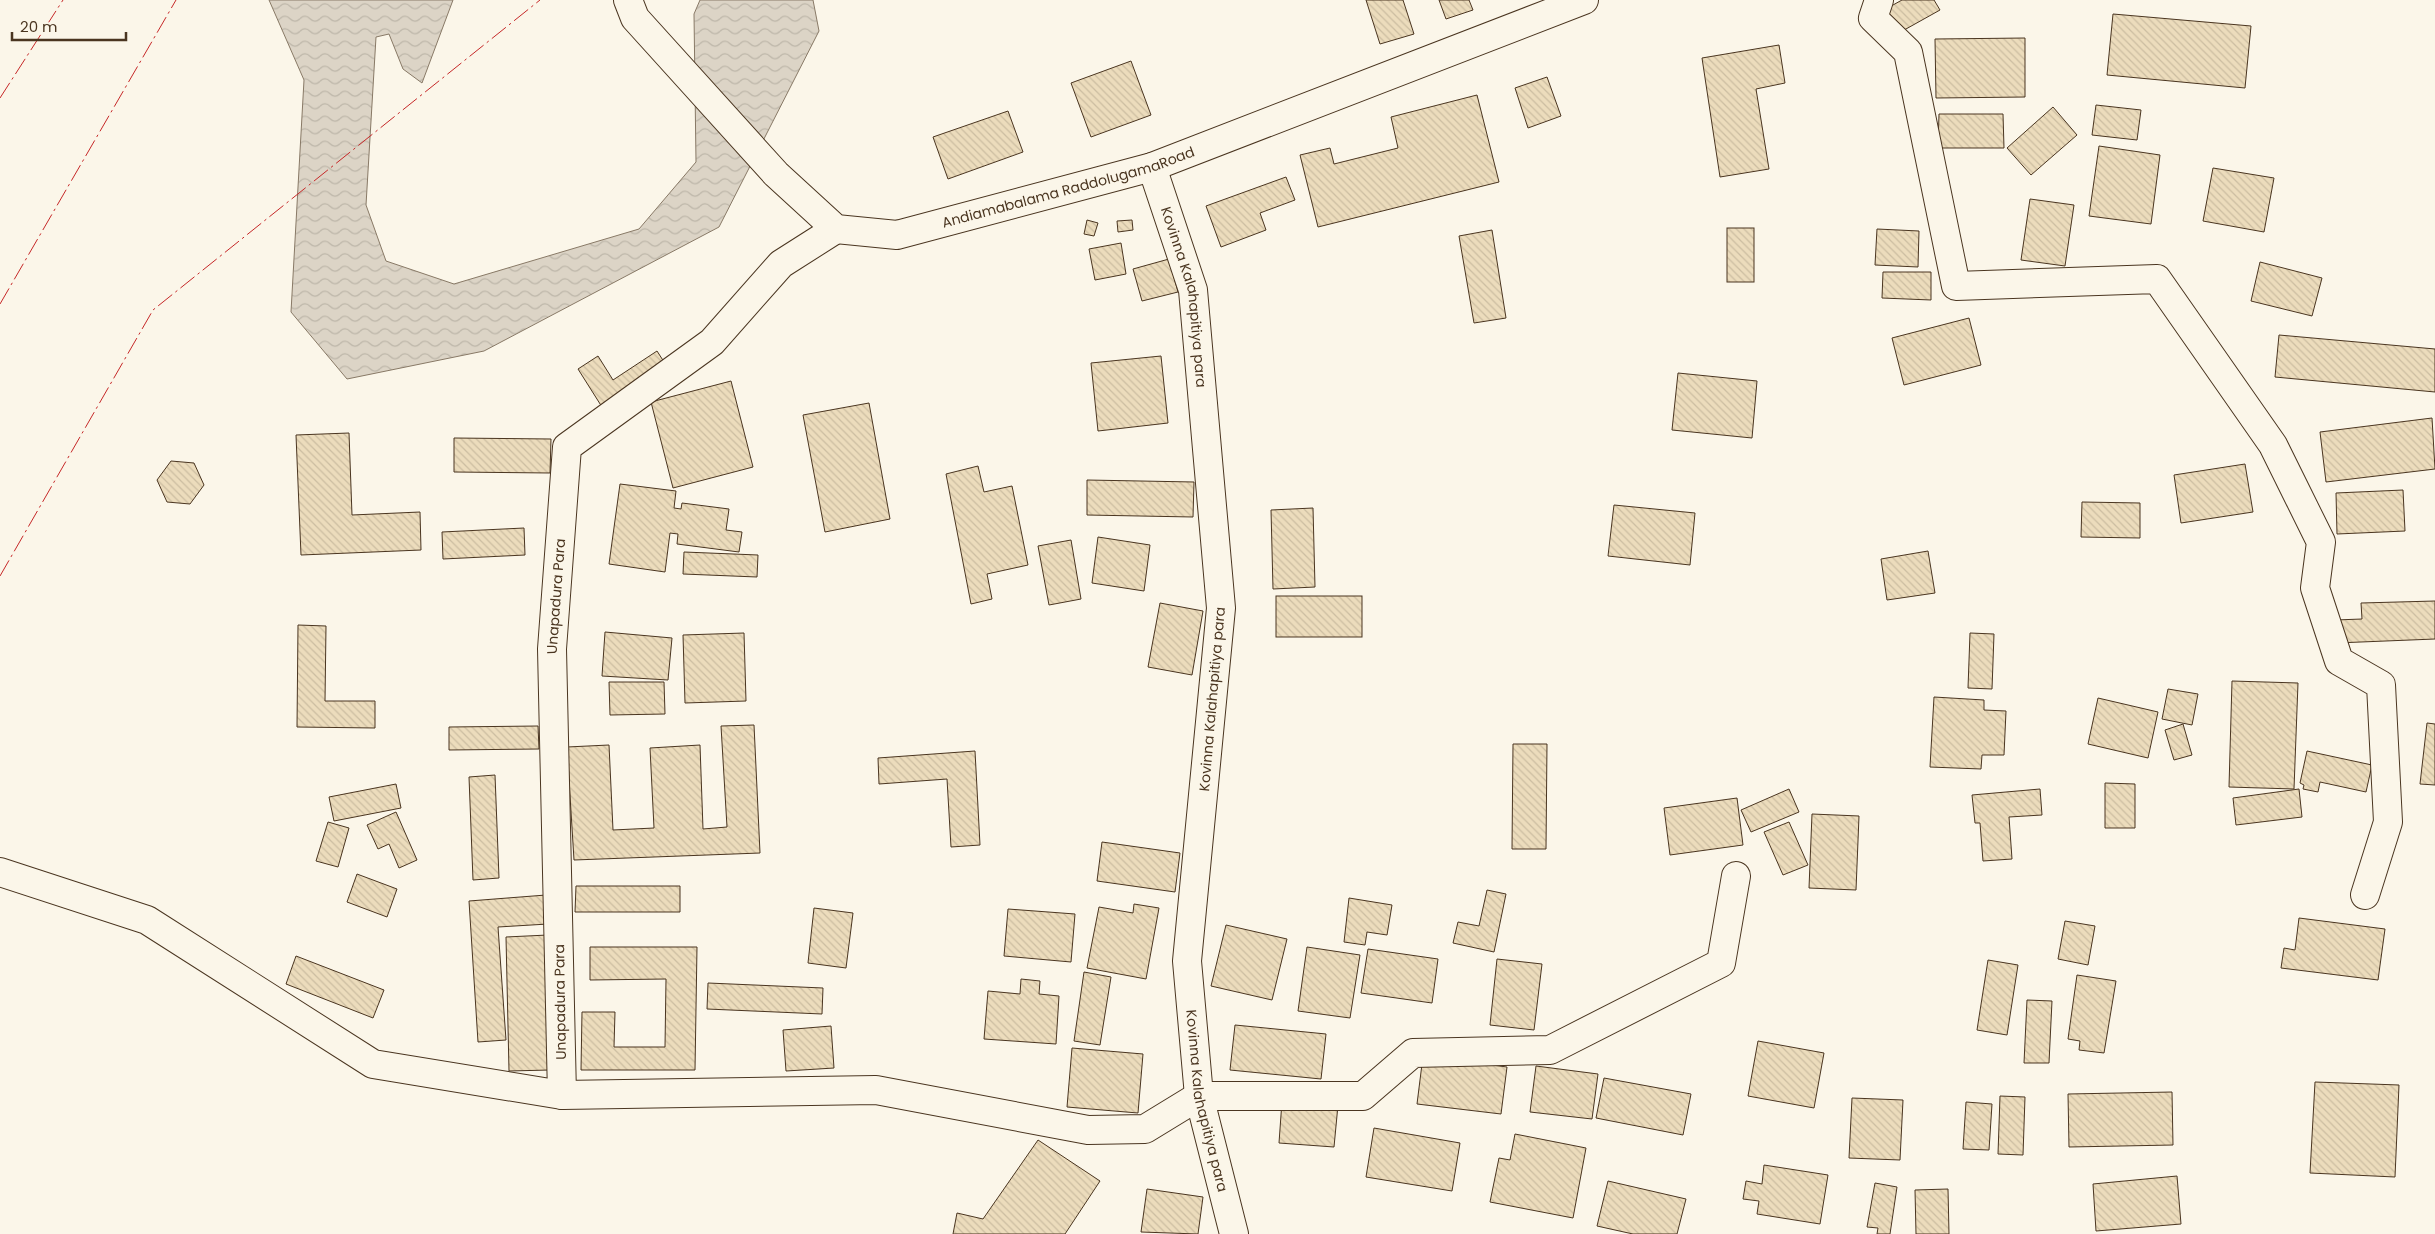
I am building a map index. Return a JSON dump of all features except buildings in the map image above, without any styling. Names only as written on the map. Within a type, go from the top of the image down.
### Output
[{"type":"street","name":"Andiamabalama RaddolugamaRoad","points":[[836,229],[897,235],[1152,167],[1584,0]]},
{"type":"street","points":[[1879,0],[1873,18],[1908,52],[1956,286],[2157,279],[2273,444],[2321,542],[2315,588],[2339,661],[2381,685],[2388,822],[2365,895]]},
{"type":"street","points":[[632,9],[776,174],[836,229]]},
{"type":"street","name":"Kovinna Kalahapitiya para","points":[[1152,167],[1193,290],[1221,608],[1187,961],[1199,1096],[1234,1234]]},
{"type":"street","name":"Unapadura Para","points":[[562,1095],[552,650],[567,448],[712,342],[781,264],[836,229]]},
{"type":"street","points":[[0,872],[147,920],[373,1064],[562,1095],[876,1090],[1088,1130],[1144,1129],[1199,1096],[1363,1096],[1413,1053],[1550,1050],[1721,963],[1736,876]]},
{"type":"water","points":[[269,0],[453,0],[422,83],[403,69],[389,34],[376,37],[366,205],[386,261],[454,284],[639,229],[696,162],[694,14],[700,0],[813,0],[819,31],[719,227],[484,351],[347,379],[291,312],[304,80]]},
{"type":"power","points":[[0,98],[63,0]]},
{"type":"power","points":[[0,304],[176,0]]},
{"type":"power","points":[[0,576],[153,310],[540,0]]}]
